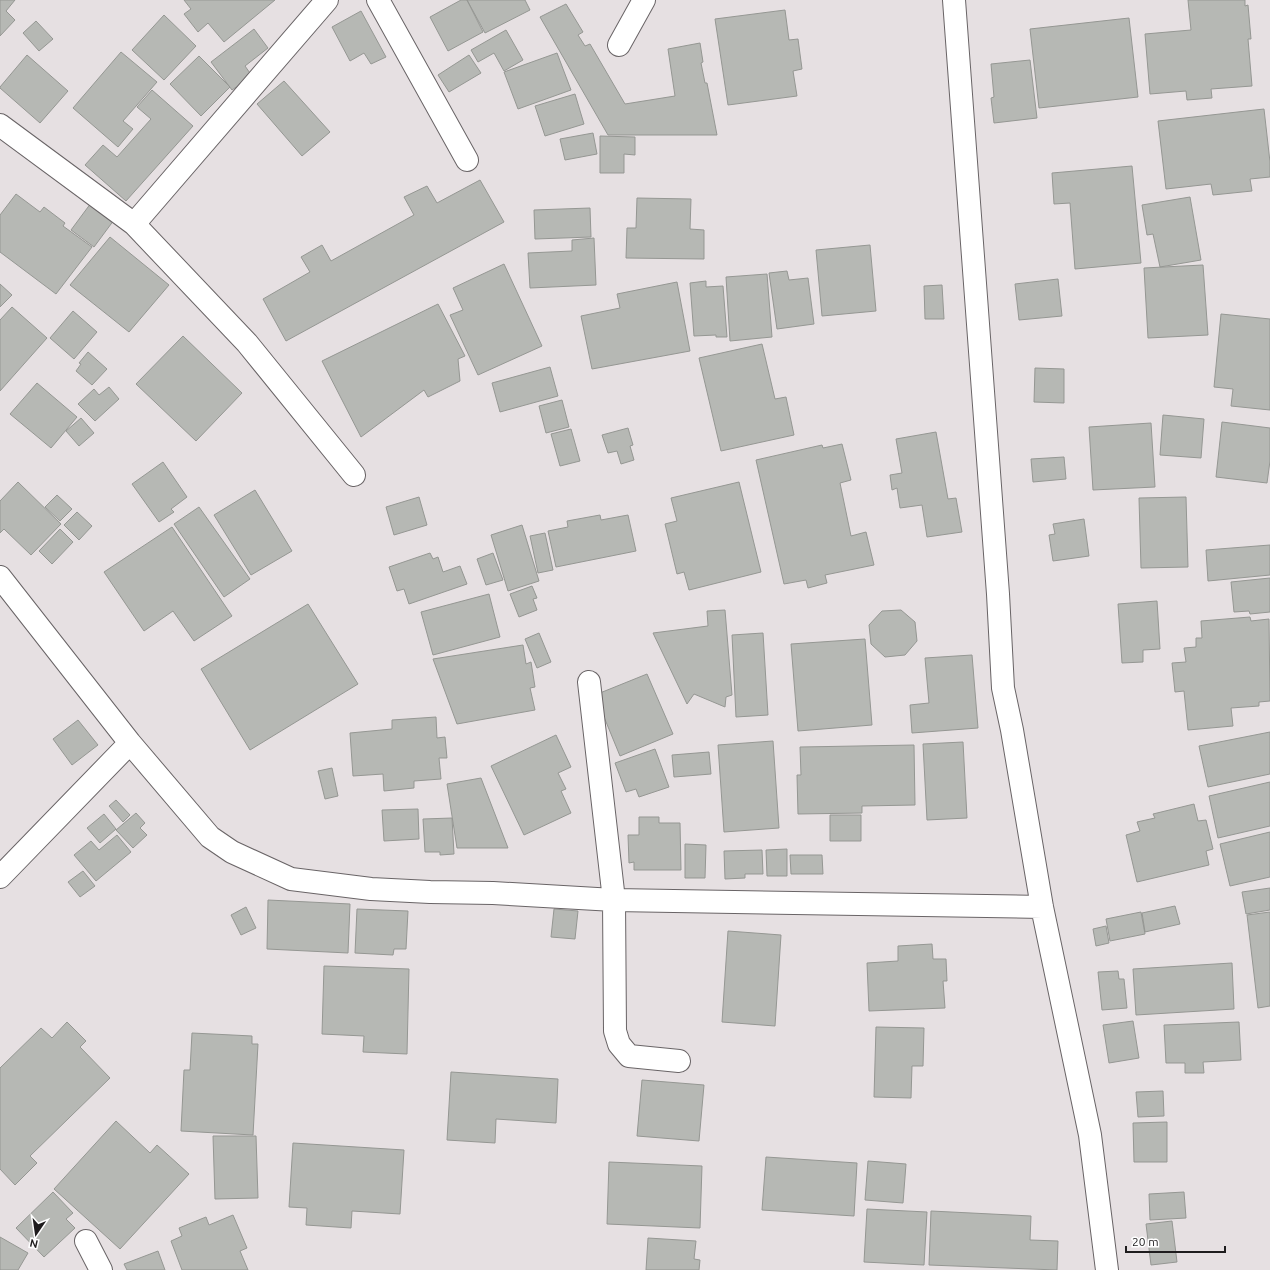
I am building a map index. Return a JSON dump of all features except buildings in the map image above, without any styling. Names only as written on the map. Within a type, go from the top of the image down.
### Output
[{"type":"street","points":[[134,224],[327,0]]},
{"type":"street","points":[[378,0],[467,160]]},
{"type":"street","points":[[619,45],[644,0]]},
{"type":"street","points":[[954,0],[998,594],[1003,688],[1012,730],[1042,907],[1090,1135],[1107,1270]]},
{"type":"street","points":[[0,125],[134,224],[247,343],[354,475]]},
{"type":"street","points":[[0,578],[130,743],[210,837],[232,852],[291,879],[371,889],[493,893],[614,900],[1042,907]]},
{"type":"street","points":[[589,682],[614,900],[615,1031],[619,1044],[629,1056],[679,1061]]},
{"type":"street","points":[[0,877],[130,743]]},
{"type":"street","points":[[86,1241],[101,1270]]}]
